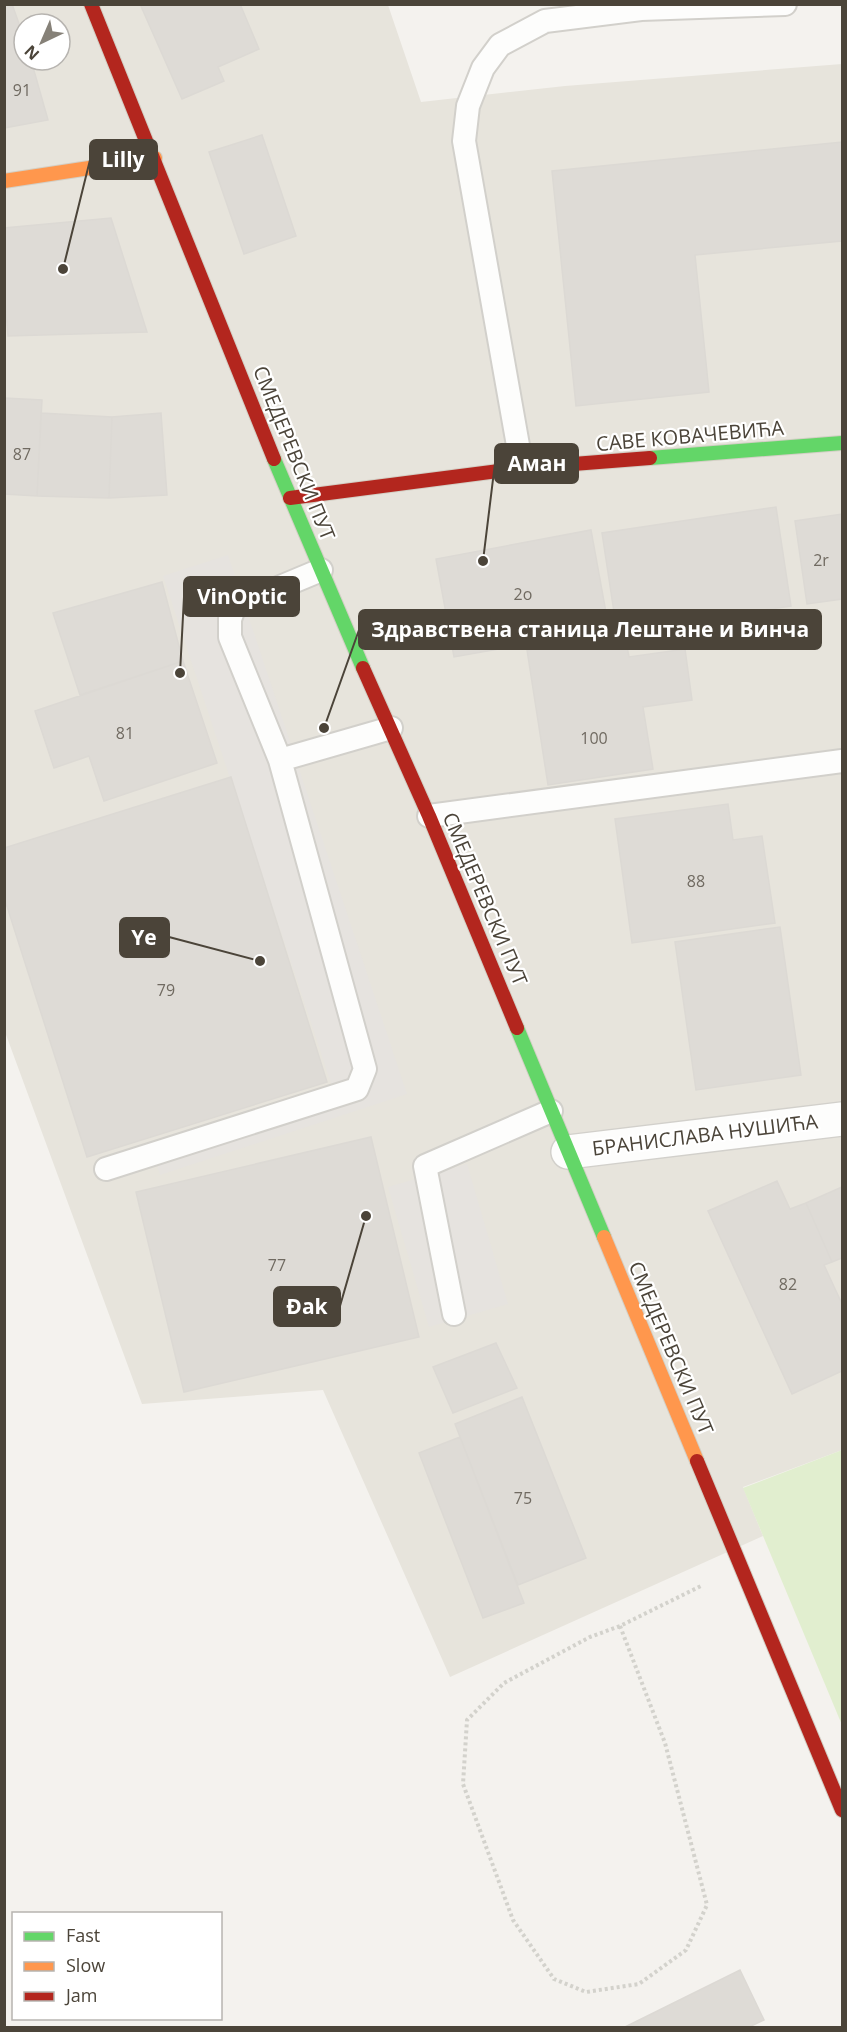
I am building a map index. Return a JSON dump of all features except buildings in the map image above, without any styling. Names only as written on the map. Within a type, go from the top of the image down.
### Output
[{"type":"main road","name":"СМЕДЕРЕВСКИ ПУТ","points":[[91,4],[155,158],[290,498],[429,816],[843,1810]]},
{"type":"main road","points":[[4,181],[155,158]]},
{"type":"main road","name":"САВЕ КОВАЧЕВИЋА","points":[[290,498],[522,468],[843,443]]},
{"type":"street","name":"БРАНИСЛАВА НУШИЋА","points":[[568,1152],[843,1119]]},
{"type":"lane","points":[[522,468],[464,141],[468,106],[483,68],[500,45],[545,21],[641,9],[785,4]]},
{"type":"lane","points":[[106,1169],[357,1089],[365,1070],[280,760],[230,637],[230,619],[235,606],[321,570]]},
{"type":"lane","points":[[280,760],[391,728]]},
{"type":"lane","points":[[429,816],[843,761]]},
{"type":"lane","points":[[454,1314],[425,1166],[551,1111]]},
{"type":"path","points":[[620,1626],[665,1743],[707,1905],[686,1950],[639,1984],[586,1992],[554,1979],[513,1920],[463,1784],[467,1720],[504,1683],[590,1637],[620,1626],[741,1566]]},
{"type":"shaded area","points":[[5,5],[388,5],[421,102],[565,86],[842,64],[842,1450],[743,1487],[763,1536],[450,1677],[323,1390],[142,1404],[5,1032]]},
{"type":"shaded area","points":[[228,555],[407,1094],[160,1175],[151,1146],[332,1086],[163,576]]},
{"type":"shaded area","points":[[467,1164],[508,1304],[429,1327],[388,1187]]},
{"type":"green space","points":[[842,1450],[842,1725],[743,1488]]},
{"type":"traffic: fast","points":[[650,458],[842,443]]},
{"type":"traffic: fast","points":[[274,459],[363,668]]},
{"type":"traffic: fast","points":[[517,1028],[604,1237]]},
{"type":"traffic: slow","points":[[4,181],[155,158]]},
{"type":"traffic: slow","points":[[604,1237],[697,1461]]},
{"type":"traffic: jam","points":[[91,4],[274,459]]},
{"type":"traffic: jam","points":[[290,498],[522,468],[650,458]]},
{"type":"traffic: jam","points":[[363,668],[429,816],[517,1028]]},
{"type":"traffic: jam","points":[[697,1461],[842,1810]]},
{"type":"place","name":"Lilly","points":[[63,269]]},
{"type":"place","name":"Аман","points":[[483,561]]},
{"type":"place","name":"VinOptic","points":[[180,673]]},
{"type":"place","name":"Здравствена станица Лештане и Винча","points":[[324,728]]},
{"type":"place","name":"Ye","points":[[260,961]]},
{"type":"place","name":"Đak","points":[[366,1216]]}]
